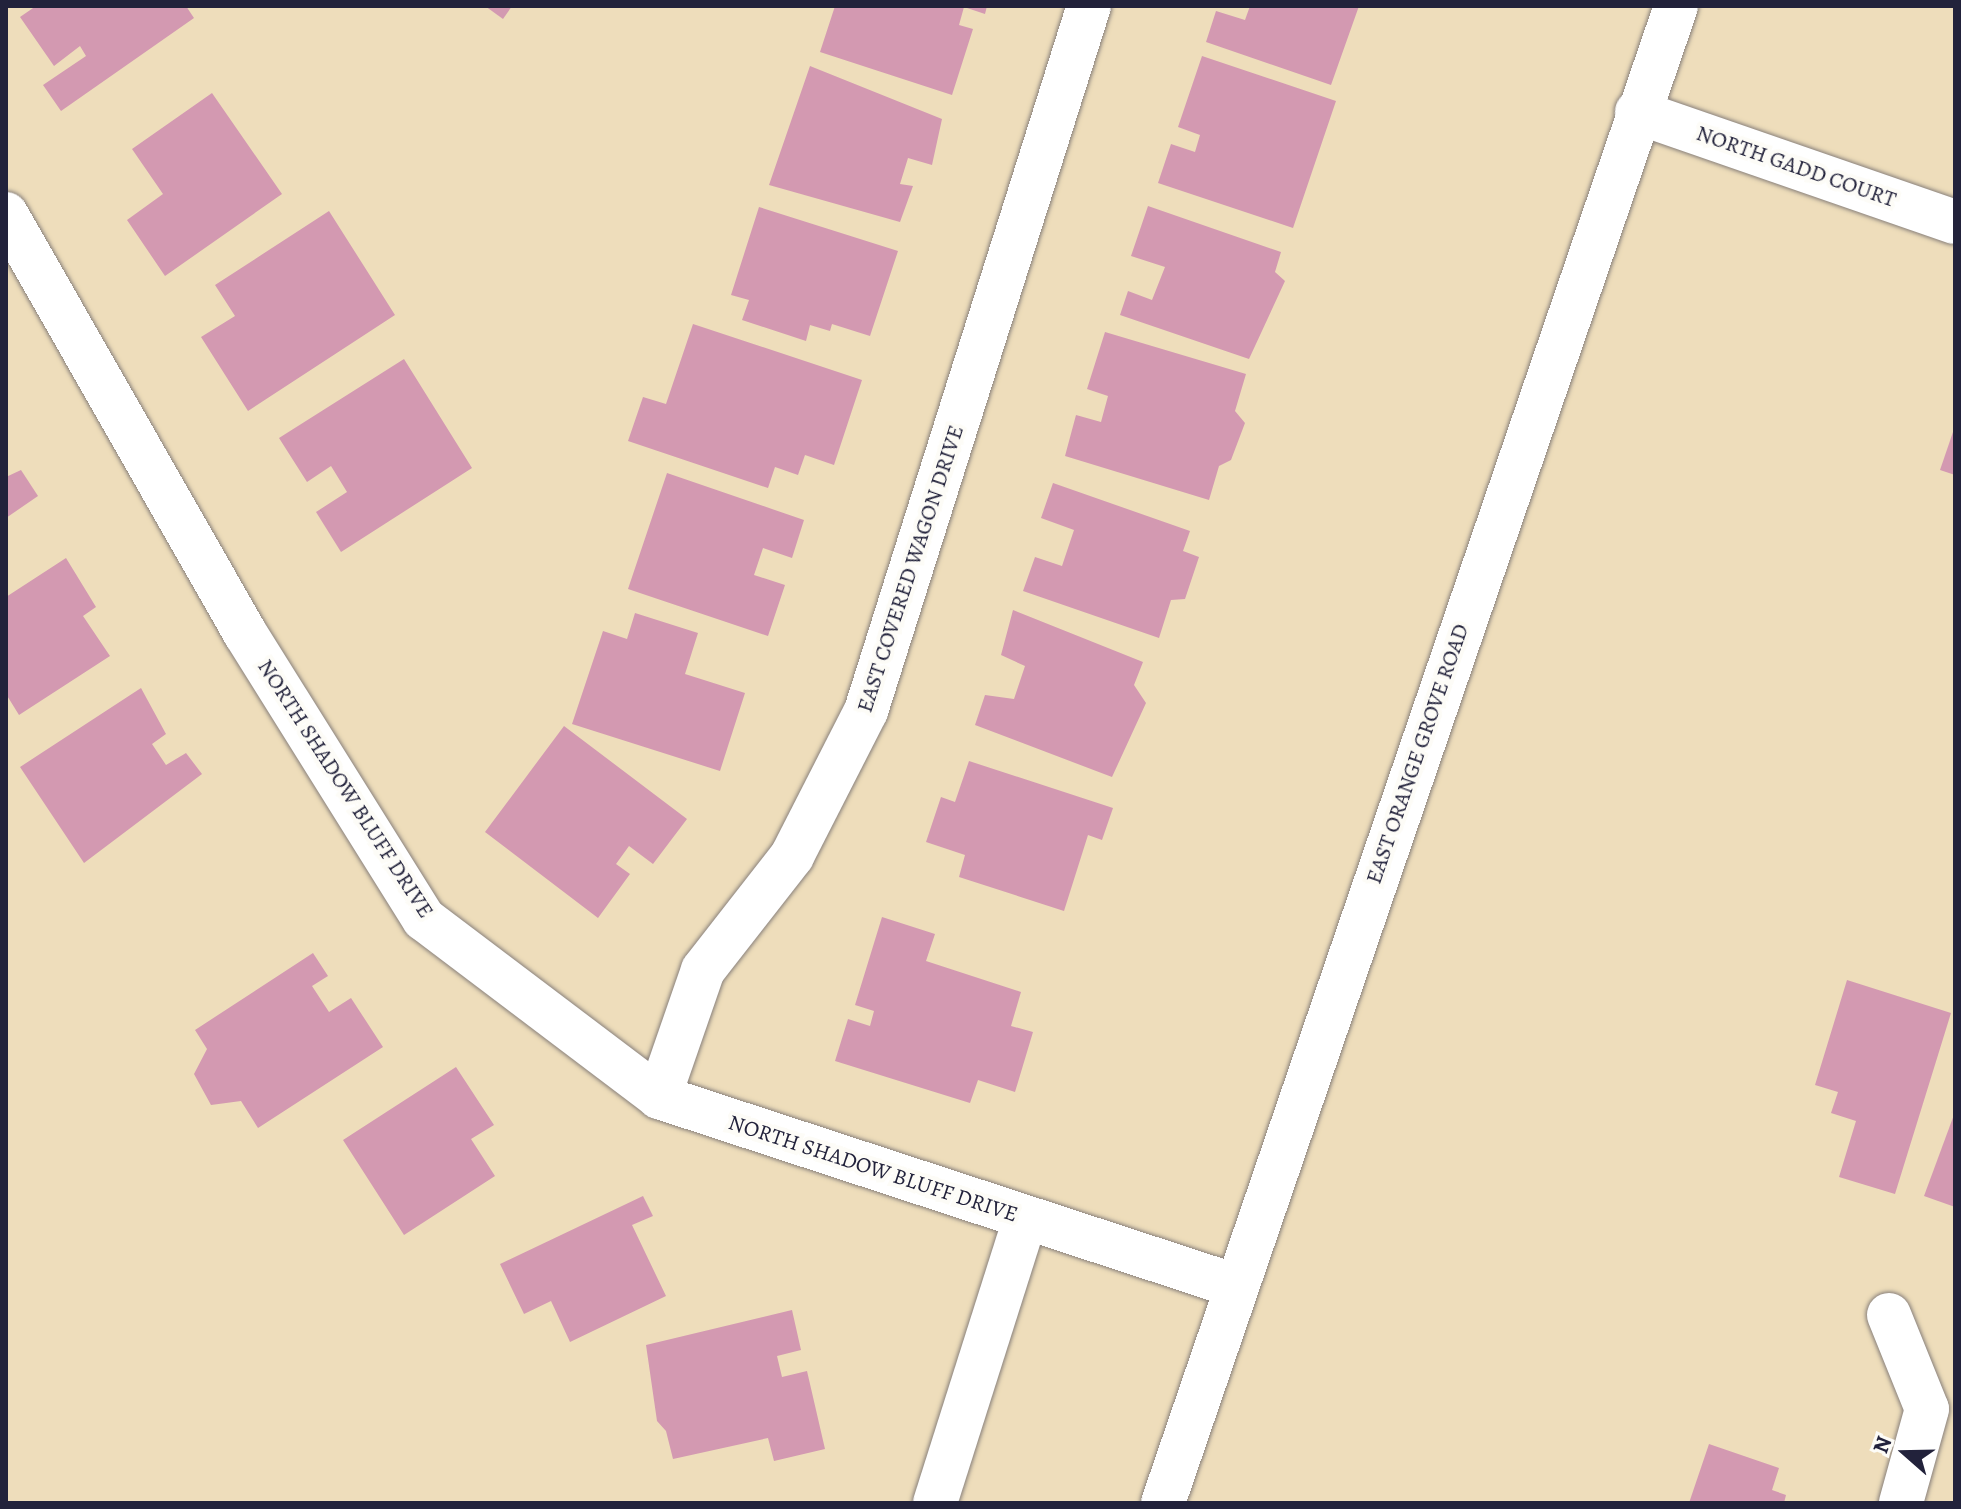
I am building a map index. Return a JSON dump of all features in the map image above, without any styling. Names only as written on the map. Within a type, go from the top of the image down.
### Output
[{"type":"street","name":"EAST COVERED WAGON DRIVE","points":[[659,1097],[703,970],[792,856],[866,711],[1089,6]]},
{"type":"street","name":"EAST ORANGE GROVE ROAD","points":[[1163,1503],[1637,112],[1676,6]]},
{"type":"street","name":"NORTH GADD COURT","points":[[1637,112],[1955,222]]},
{"type":"street","name":"NORTH SHADOW BLUFF DRIVE","points":[[6,214],[245,633],[424,919],[659,1097],[1236,1286]]},
{"type":"street","points":[[935,1503],[1025,1219]]},
{"type":"street","points":[[1889,1315],[1927,1409],[1901,1503]]},
{"type":"building","points":[[36,6],[186,6],[194,18],[61,111],[43,85],[86,56],[80,46],[54,66],[20,17]]},
{"type":"building","points":[[485,6],[512,6],[503,19]]},
{"type":"building","points":[[835,6],[987,6],[985,14],[964,7],[959,25],[973,29],[952,95],[820,52]]},
{"type":"building","points":[[1250,6],[1359,6],[1331,85],[1206,42],[1216,11],[1245,20]]},
{"type":"building","points":[[1202,56],[1336,101],[1293,228],[1158,183],[1171,144],[1195,152],[1200,135],[1178,127]]},
{"type":"building","points":[[810,66],[942,119],[932,165],[908,158],[900,184],[913,186],[900,222],[769,185]]},
{"type":"building","points":[[212,93],[282,194],[165,276],[127,220],[163,194],[132,149]]},
{"type":"building","points":[[1148,206],[1281,252],[1275,272],[1285,281],[1249,359],[1120,315],[1128,291],[1152,300],[1165,267],[1131,256]]},
{"type":"building","points":[[759,207],[898,251],[870,336],[832,324],[830,331],[810,325],[806,341],[742,320],[749,300],[731,295]]},
{"type":"building","points":[[329,211],[395,315],[248,411],[201,337],[235,316],[215,285]]},
{"type":"building","points":[[693,324],[862,380],[834,465],[805,455],[798,475],[775,467],[768,488],[628,441],[643,397],[666,404]]},
{"type":"building","points":[[1105,332],[1246,374],[1235,411],[1245,423],[1231,460],[1219,466],[1209,500],[1065,456],[1076,415],[1101,422],[1108,396],[1087,389]]},
{"type":"building","points":[[404,359],[472,468],[341,552],[316,512],[347,492],[331,466],[307,482],[279,438]]},
{"type":"building","points":[[1955,429],[1955,475],[1940,470]]},
{"type":"building","points":[[21,470],[38,496],[6,518],[6,477]]},
{"type":"building","points":[[667,473],[804,520],[792,558],[763,548],[754,575],[785,585],[768,636],[628,589]]},
{"type":"building","points":[[1053,483],[1190,531],[1183,551],[1199,557],[1185,599],[1171,600],[1159,638],[1023,591],[1035,557],[1062,566],[1074,530],[1041,518]]},
{"type":"building","points":[[66,558],[96,607],[83,616],[110,656],[19,715],[6,694],[6,597]]},
{"type":"building","points":[[1013,610],[1143,662],[1134,685],[1146,703],[1112,777],[975,725],[985,695],[1014,699],[1025,666],[1001,655]]},
{"type":"building","points":[[635,613],[698,633],[685,674],[745,693],[720,771],[572,724],[603,631],[627,639]]},
{"type":"building","points":[[141,688],[166,734],[152,744],[166,765],[186,753],[202,774],[84,863],[20,767]]},
{"type":"building","points":[[564,726],[687,819],[653,864],[629,846],[616,864],[630,874],[598,918],[485,832]]},
{"type":"building","points":[[969,761],[1113,808],[1102,840],[1088,835],[1064,911],[959,877],[965,855],[926,842],[941,797],[955,802]]},
{"type":"building","points":[[882,917],[935,934],[926,961],[1021,992],[1011,1026],[1033,1032],[1015,1092],[978,1080],[970,1103],[835,1061],[848,1019],[870,1026],[874,1011],[855,1005]]},
{"type":"building","points":[[313,953],[328,976],[312,986],[329,1012],[351,998],[383,1047],[258,1128],[241,1101],[211,1105],[194,1074],[207,1049],[195,1030]]},
{"type":"building","points":[[1847,980],[1951,1013],[1895,1194],[1839,1177],[1856,1121],[1831,1113],[1838,1092],[1815,1085]]},
{"type":"building","points":[[456,1067],[494,1125],[471,1139],[495,1176],[404,1235],[343,1140]]},
{"type":"building","points":[[1955,1112],[1955,1207],[1924,1196]]},
{"type":"building","points":[[643,1196],[653,1216],[632,1225],[666,1296],[570,1342],[551,1301],[524,1314],[500,1264]]},
{"type":"building","points":[[792,1310],[801,1350],[777,1356],[782,1377],[807,1371],[825,1449],[774,1461],[768,1438],[673,1459],[666,1431],[657,1421],[646,1345]]},
{"type":"building","points":[[1709,1444],[1779,1468],[1772,1490],[1786,1495],[1784,1503],[1689,1503]]}]
